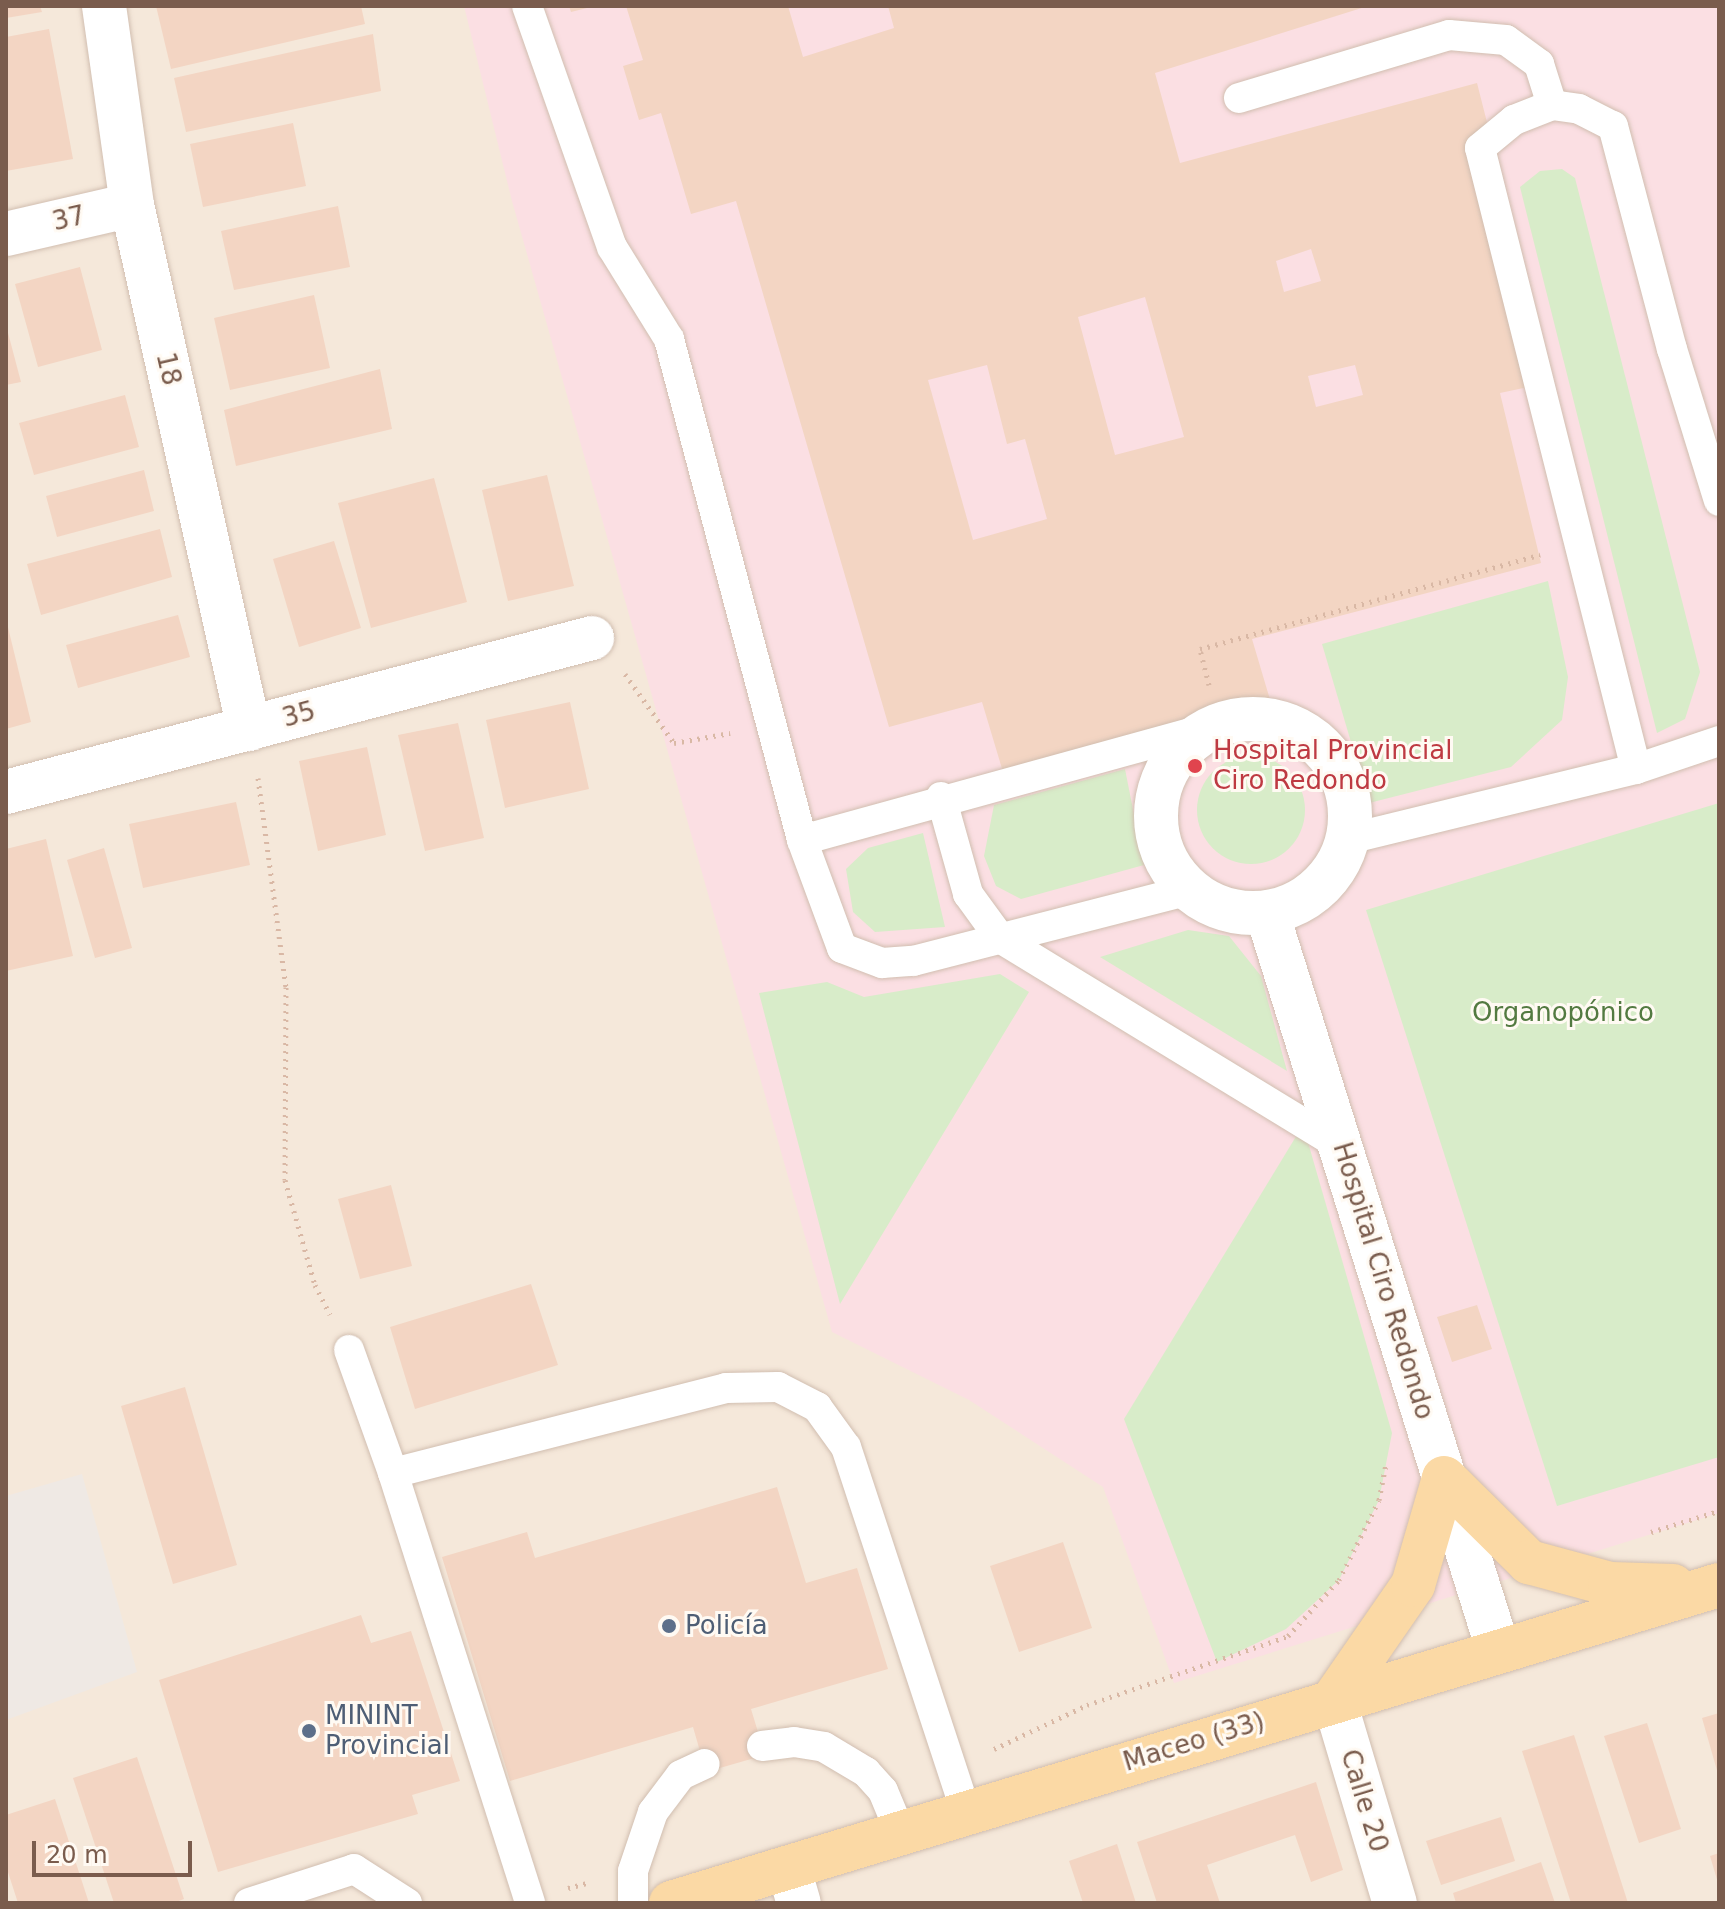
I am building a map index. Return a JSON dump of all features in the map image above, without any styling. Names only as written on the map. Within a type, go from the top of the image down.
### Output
[{"type":"main road","points":[[1334,1699],[1413,1585],[1444,1478],[1529,1562],[1610,1584],[1717,1586]]},
{"type":"main road","name":"Maceo (33)","points":[[671,1903],[794,1886],[901,1834],[1498,1649],[1717,1586]]},
{"type":"street","name":"18","points":[[104,6],[132,205],[249,729]]},
{"type":"street","name":"37","points":[[6,234],[132,205]]},
{"type":"street","name":"35","points":[[6,792],[592,638]]},
{"type":"street","points":[[1250,719],[1281,722],[1309,737],[1331,759],[1346,787],[1348,839],[1333,872],[1315,891],[1267,913],[1227,909],[1190,890],[1159,843],[1155,814],[1160,785],[1174,760],[1193,739],[1219,725],[1250,719]]},
{"type":"street","name":"Hospital Ciro Redondo","points":[[1267,913],[1498,1649]]},
{"type":"street","name":"Calle 20","points":[[1334,1699],[1395,1903]]},
{"type":"lane","points":[[527,6],[612,247],[669,339],[802,840],[842,948],[882,963],[913,961],[1190,890]]},
{"type":"lane","points":[[1239,98],[1449,35],[1506,40],[1539,64],[1552,105]]},
{"type":"lane","points":[[1636,769],[1480,148],[1514,120],[1552,105],[1579,109],[1613,126],[1672,349],[1719,501]]},
{"type":"lane","points":[[802,840],[941,797],[1219,725]]},
{"type":"lane","points":[[1348,839],[1636,769],[1719,741]]},
{"type":"lane","points":[[941,797],[968,894],[1000,938],[1342,1147]]},
{"type":"lane","points":[[349,1350],[393,1473],[529,1901]]},
{"type":"lane","points":[[393,1473],[726,1388],[778,1387],[817,1407],[846,1447],[967,1814]]},
{"type":"lane","points":[[762,1746],[794,1742],[824,1747],[866,1772],[883,1791],[901,1834]]},
{"type":"lane","points":[[633,1903],[633,1871],[653,1812],[681,1775],[705,1764]]},
{"type":"lane","points":[[249,1903],[354,1869],[407,1903]]},
{"type":"path","points":[[1219,725],[1200,649],[1579,545]]},
{"type":"path","points":[[592,638],[620,666],[674,743],[771,726]]},
{"type":"path","points":[[249,729],[280,918],[286,987],[285,1180],[315,1285],[349,1350]]},
{"type":"path","points":[[952,1765],[1087,1705],[1288,1636],[1339,1580],[1379,1500],[1389,1448]]},
{"type":"path","points":[[1640,1533],[1719,1511]]},
{"type":"path","points":[[529,1901],[633,1871]]},
{"type":"shaded area","points":[[6,6],[1719,6],[1719,1903],[6,1903]]},
{"type":"shaded area","name":"Hospital Provincial Ciro Redondo","points":[[464,6],[1719,6],[1719,1513],[1174,1683],[1103,1487],[969,1400],[832,1332],[512,201]]},
{"type":"shaded area","points":[[82,1474],[137,1672],[6,1720],[6,1496]]},
{"type":"green space","points":[[1562,169],[1575,178],[1700,672],[1685,719],[1657,733],[1520,187],[1540,171]]},
{"type":"green space","points":[[1548,581],[1568,677],[1562,720],[1511,767],[1369,803],[1322,644]]},
{"type":"green space","points":[[1251,756],[1272,760],[1289,772],[1301,789],[1305,810],[1301,831],[1289,848],[1272,860],[1251,864],[1230,860],[1213,848],[1201,831],[1197,810],[1201,789],[1213,772],[1230,760]]},
{"type":"green space","points":[[1125,769],[1144,865],[1021,899],[996,886],[984,856],[994,805]]},
{"type":"green space","name":"Organopónico","points":[[1719,803],[1719,1457],[1557,1506],[1366,910]]},
{"type":"green space","points":[[923,833],[945,927],[875,932],[853,912],[846,869],[868,848]]},
{"type":"green space","points":[[1188,930],[1229,936],[1261,976],[1287,1071],[1100,957]]},
{"type":"green space","points":[[1000,974],[1029,992],[840,1304],[759,993],[827,982],[864,997]]},
{"type":"green space","points":[[1303,1125],[1392,1433],[1379,1500],[1339,1580],[1286,1629],[1217,1662],[1124,1419]]},
{"type":"building","points":[[6,6],[40,6],[42,12],[6,18]]},
{"type":"building","points":[[156,6],[361,6],[365,24],[171,69]]},
{"type":"building","points":[[569,6],[590,6],[591,7],[571,12]]},
{"type":"building","points":[[626,6],[788,6],[803,57],[894,28],[888,6],[1368,6],[1155,73],[1180,163],[1477,83],[1553,382],[1500,393],[1541,563],[1252,639],[1271,703],[1003,772],[982,702],[889,727],[736,201],[691,214],[661,113],[639,120],[623,66],[643,60]],"holes":[[[1311,249],[1321,281],[1284,292],[1276,261]],[[1145,297],[1184,437],[1115,455],[1078,317]],[[987,365],[1007,444],[1025,439],[1047,519],[973,540],[928,380]],[[1355,365],[1363,395],[1316,407],[1308,376]]]},
{"type":"building","points":[[49,29],[73,159],[6,171],[6,37]]},
{"type":"building","points":[[373,34],[381,91],[186,132],[174,78]]},
{"type":"building","points":[[293,123],[306,186],[203,207],[190,144]]},
{"type":"building","points":[[338,206],[350,267],[234,290],[221,231]]},
{"type":"building","points":[[80,267],[102,350],[38,367],[15,284]]},
{"type":"building","points":[[314,295],[330,368],[230,390],[214,318]]},
{"type":"building","points":[[6,330],[21,382],[6,385]]},
{"type":"building","points":[[380,369],[392,429],[236,466],[224,410]]},
{"type":"building","points":[[125,395],[139,447],[34,475],[19,423]]},
{"type":"building","points":[[144,470],[154,511],[57,537],[46,496]]},
{"type":"building","points":[[547,475],[574,586],[508,601],[482,490]]},
{"type":"building","points":[[434,478],[467,602],[371,628],[338,503]]},
{"type":"building","points":[[160,529],[172,577],[41,615],[27,564]]},
{"type":"building","points":[[334,541],[361,628],[299,647],[273,559]]},
{"type":"building","points":[[178,615],[190,657],[78,688],[66,645]]},
{"type":"building","points":[[6,619],[31,722],[6,729]]},
{"type":"building","points":[[570,702],[589,789],[505,808],[486,720]]},
{"type":"building","points":[[458,723],[484,838],[425,851],[398,735]]},
{"type":"building","points":[[367,747],[386,835],[318,851],[299,761]]},
{"type":"building","points":[[236,802],[250,865],[143,888],[129,824]]},
{"type":"building","points":[[46,839],[73,956],[6,971],[6,849]]},
{"type":"building","points":[[104,848],[132,948],[95,958],[67,860]]},
{"type":"building","points":[[391,1185],[412,1266],[360,1279],[338,1199]]},
{"type":"building","points":[[531,1284],[558,1365],[415,1409],[390,1327]]},
{"type":"building","points":[[1477,1305],[1492,1349],[1452,1362],[1437,1317]]},
{"type":"building","points":[[185,1387],[237,1565],[173,1584],[121,1406]]},
{"type":"building","name":"Policía","points":[[777,1487],[806,1583],[857,1568],[888,1669],[751,1709],[765,1755],[706,1772],[693,1727],[510,1781],[442,1557],[527,1532],[535,1558]]},
{"type":"building","points":[[1063,1542],[1092,1628],[1019,1652],[990,1566]]},
{"type":"building","name":"MININT Provincial","points":[[361,1615],[371,1643],[411,1631],[460,1781],[412,1795],[418,1814],[218,1872],[159,1680]]},
{"type":"building","points":[[1719,1713],[1719,1774],[1718,1774],[1702,1718]]},
{"type":"building","points":[[1647,1723],[1681,1829],[1639,1843],[1604,1736]]},
{"type":"building","points":[[1574,1735],[1628,1903],[1571,1903],[1522,1751]]},
{"type":"building","points":[[137,1757],[184,1899],[173,1903],[114,1903],[73,1778]]},
{"type":"building","points":[[1316,1782],[1343,1870],[1311,1882],[1295,1835],[1207,1865],[1220,1903],[1157,1903],[1137,1842]]},
{"type":"building","points":[[55,1799],[89,1903],[18,1903],[6,1866],[6,1815]]},
{"type":"building","points":[[1501,1817],[1515,1861],[1441,1885],[1426,1841]]},
{"type":"building","points":[[1117,1844],[1136,1903],[1083,1903],[1069,1861]]},
{"type":"building","points":[[1719,1853],[1719,1883],[1718,1883],[1710,1856]]},
{"type":"building","points":[[1541,1862],[1555,1903],[1456,1903],[1453,1893]]},
{"type":"place","name":"Hospital Provincial Ciro Redondo","points":[[1195,766]]},
{"type":"place","name":"Policía","points":[[669,1626]]},
{"type":"place","name":"MININT Provincial","points":[[309,1731]]}]
